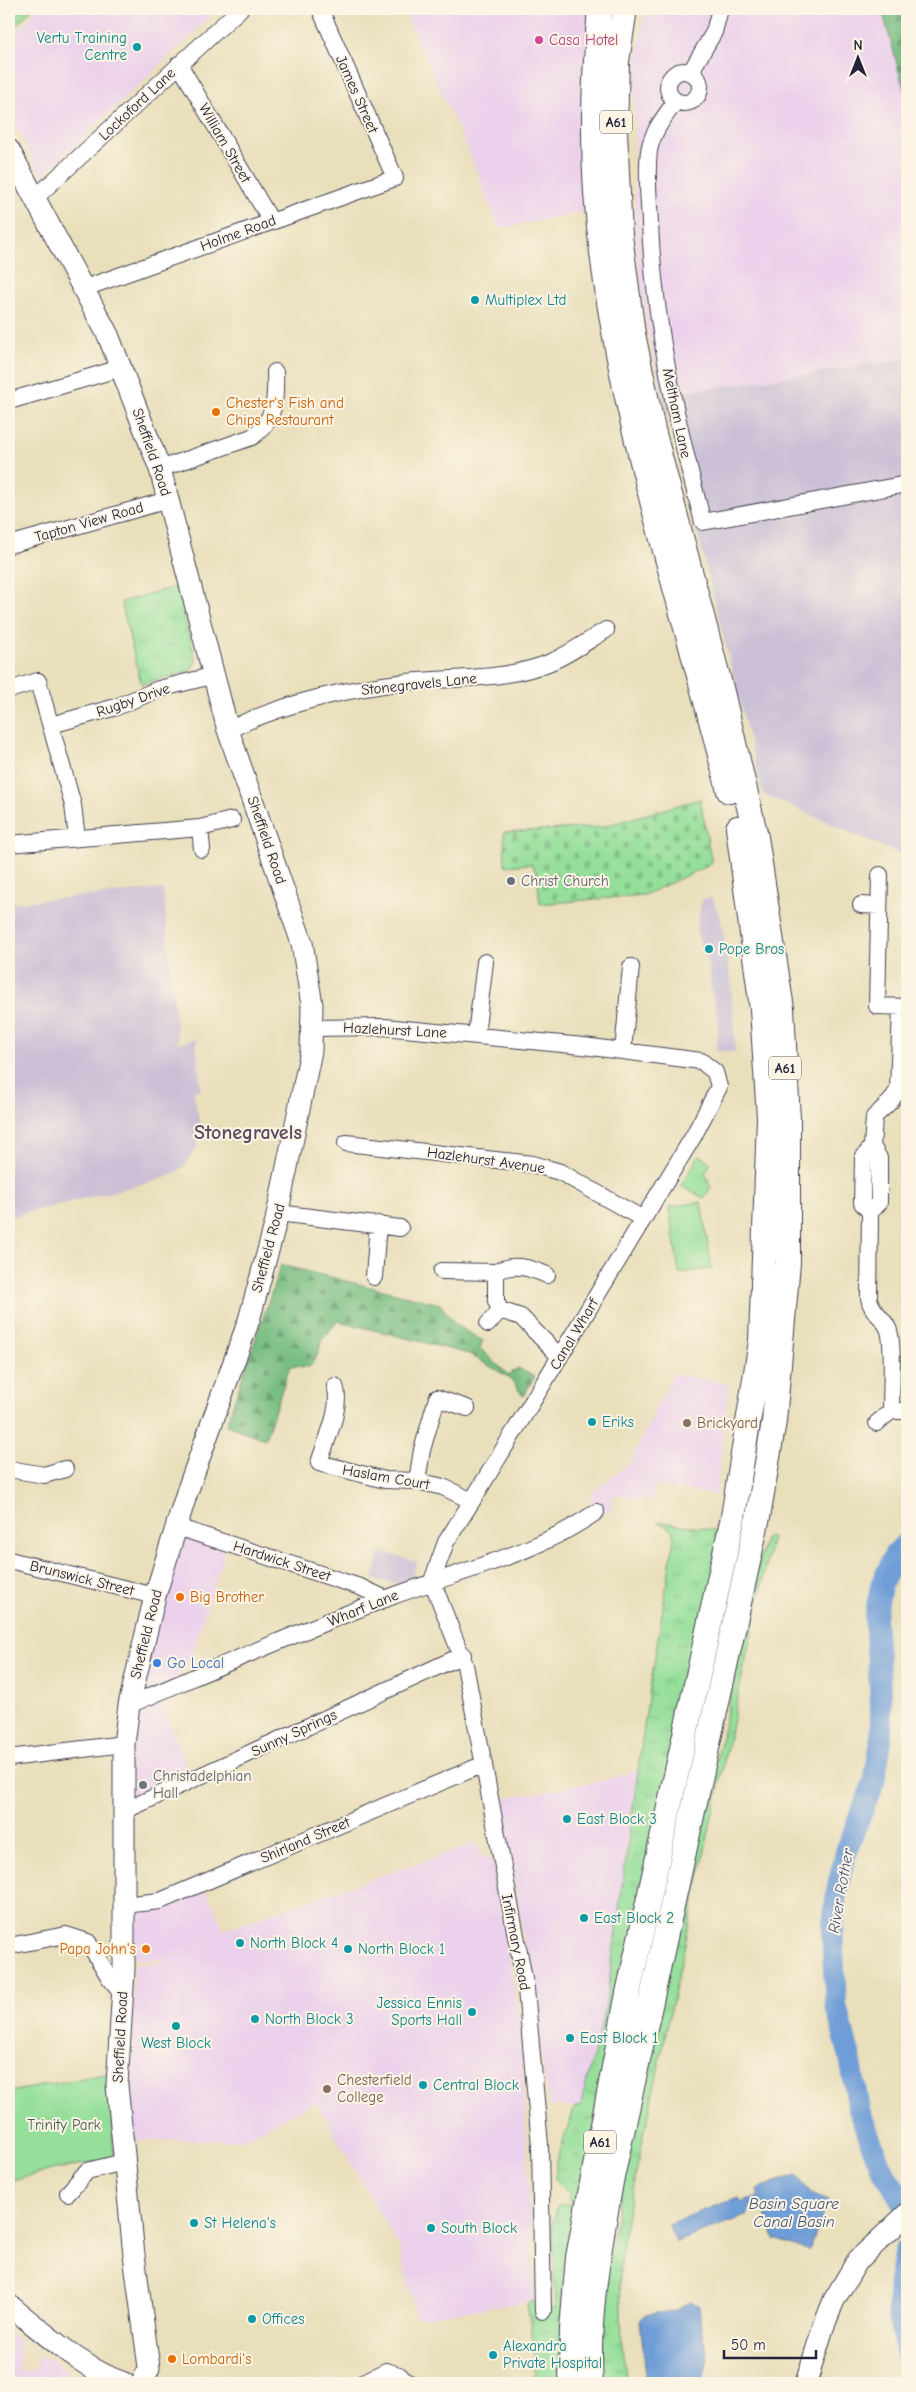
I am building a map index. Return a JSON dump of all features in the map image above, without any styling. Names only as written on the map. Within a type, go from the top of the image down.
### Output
[{"type":"highway","name":"A61","points":[[571,2383],[572,2329],[578,2256],[628,1993],[733,1517],[750,1418],[761,1341],[769,1118],[762,1009],[740,838],[705,694],[669,565],[634,424],[612,315],[601,240],[594,149],[594,70],[600,9]]},
{"type":"highway","name":"A61","points":[[592,2383],[592,2328],[598,2259],[608,2201],[758,1517],[774,1421],[788,1263],[788,1119],[782,1009],[756,837],[722,692],[653,430],[634,334],[620,236],[615,131],[617,60],[625,9]]},
{"type":"main road","name":"Sheffield Road","points":[[9,150],[34,200],[108,335],[160,469],[228,730],[302,943],[312,999],[313,1028],[309,1060],[278,1213],[249,1320],[187,1492],[155,1596],[129,1705],[124,1744],[123,1994],[117,2085],[124,2162],[148,2360],[148,2368],[142,2383]]},
{"type":"main road","points":[[806,2383],[834,2300],[858,2260],[902,2218]]},
{"type":"main road","points":[[9,2305],[86,2364],[124,2383]]},
{"type":"street","name":"Lockoford Lane","points":[[34,200],[240,9]]},
{"type":"street","name":"James Street","points":[[320,9],[395,178]]},
{"type":"street","name":"Meltham Lane","points":[[720,9],[714,32],[690,73],[699,83],[699,92],[690,102],[676,101],[659,124],[649,150],[648,176],[652,254],[661,333],[672,399],[703,522],[907,484]]},
{"type":"street","name":"William Street","points":[[179,64],[271,221]]},
{"type":"street","name":"Holme Road","points":[[82,289],[395,178]]},
{"type":"street","points":[[9,400],[121,368]]},
{"type":"street","points":[[160,469],[252,437],[258,433],[268,422],[274,410],[276,395],[275,372]]},
{"type":"street","name":"Tapton View Road","points":[[9,545],[168,500]]},
{"type":"street","name":"Stonegravels Lane","points":[[228,730],[285,706],[336,693],[407,682],[483,677],[522,671],[554,661],[606,630]]},
{"type":"street","name":"Rugby Drive","points":[[51,725],[116,707],[159,689],[215,675]]},
{"type":"street","points":[[9,690],[38,681],[73,804],[76,838]]},
{"type":"street","points":[[9,844],[200,828],[232,820]]},
{"type":"street","points":[[200,828],[202,849]]},
{"type":"street","points":[[880,875],[877,1006],[904,1007],[899,1083],[895,1096],[874,1117],[872,1146],[863,1158],[862,1203],[870,1212],[869,1298],[871,1308],[886,1324],[890,1336],[891,1411]]},
{"type":"street","points":[[861,905],[879,906]]},
{"type":"street","points":[[476,1035],[485,962]]},
{"type":"street","points":[[622,1051],[631,967]]},
{"type":"street","name":"Hazlehurst Lane","points":[[313,1028],[384,1027],[476,1035],[701,1061],[716,1072],[719,1087]]},
{"type":"street","name":"Canal Wharf","points":[[432,1581],[446,1542],[693,1137],[719,1087]]},
{"type":"street","name":"Hazlehurst Avenue","points":[[346,1143],[532,1164],[560,1172],[643,1220]]},
{"type":"street","points":[[278,1213],[400,1228]]},
{"type":"street","points":[[374,1277],[378,1224]]},
{"type":"street","points":[[442,1271],[496,1272],[512,1266],[532,1268],[547,1275]]},
{"type":"street","points":[[496,1272],[496,1302],[500,1310],[521,1317],[560,1357]]},
{"type":"street","points":[[488,1324],[500,1310]]},
{"type":"street","name":"Haslam Court","points":[[335,1386],[339,1395],[337,1406],[319,1463],[385,1480],[417,1481],[443,1487],[472,1501]]},
{"type":"street","points":[[417,1481],[422,1450],[437,1398],[467,1408]]},
{"type":"street","points":[[878,1423],[891,1411],[907,1411]]},
{"type":"street","points":[[9,1469],[44,1475],[65,1469]]},
{"type":"street","name":"Wharf Lane","points":[[129,1705],[386,1599],[432,1581],[476,1568],[566,1531],[596,1512]]},
{"type":"street","name":"Hardwick Street","points":[[177,1527],[360,1587],[386,1599]]},
{"type":"street","name":"Brunswick Street","points":[[9,1560],[155,1596]]},
{"type":"street","name":"Infirmary Road","points":[[432,1581],[463,1655],[530,2017],[540,2145],[542,2311]]},
{"type":"street","name":"Sunny Springs","points":[[124,1811],[463,1655]]},
{"type":"street","points":[[9,1758],[124,1744]]},
{"type":"street","name":"Shirland Street","points":[[123,1905],[160,1901],[484,1764]]},
{"type":"street","points":[[9,1946],[66,1936],[88,1942],[109,1977],[123,1994]]},
{"type":"street","points":[[68,2193],[87,2171],[124,2162]]},
{"type":"street","points":[[362,2383],[386,2371],[399,2375],[409,2383]]},
{"type":"shaded area","points":[[39,9],[219,9],[41,177],[9,111],[9,43],[16,32]]},
{"type":"shaded area","points":[[403,9],[589,9],[592,210],[499,229],[467,148]]},
{"type":"shaded area","points":[[646,9],[882,9],[907,101],[907,359],[663,395],[647,328],[635,252],[635,68]]},
{"type":"shaded area","points":[[907,359],[907,530],[901,532],[907,575],[907,857],[763,794],[663,395]]},
{"type":"shaded area","points":[[163,889],[178,1043],[196,1039],[201,1090],[193,1091],[201,1129],[196,1149],[184,1166],[174,1174],[159,1180],[9,1217],[9,903]]},
{"type":"shaded area","points":[[712,898],[721,920],[731,980],[735,1052],[716,1051],[719,1020],[711,989],[710,972],[696,930],[702,899]]},
{"type":"shaded area","name":"Brickyard","points":[[673,1374],[729,1384],[716,1495],[656,1486],[651,1501],[613,1495],[612,1510],[602,1513],[590,1502],[593,1491],[630,1463]]},
{"type":"shaded area","points":[[184,1538],[225,1551],[191,1656],[162,1705],[190,1775],[153,1793],[129,1799],[137,1682]]},
{"type":"shaded area","points":[[381,1551],[418,1562],[412,1576],[399,1584],[373,1579]]},
{"type":"shaded area","points":[[638,1770],[605,2012],[580,2107],[549,2106],[502,1799],[601,1781]]},
{"type":"shaded area","name":"Chesterfield College","points":[[477,1843],[480,1855],[492,1860],[521,2027],[534,2301],[416,2318],[399,2247],[316,2102],[241,2140],[132,2140],[129,2113],[134,1964],[161,1963],[174,1950],[161,1959],[135,1960],[132,1904],[203,1883],[224,1930]]},
{"type":"shaded area","points":[[9,2332],[20,2342],[18,2372],[34,2370],[37,2358],[47,2358],[84,2382],[9,2383]]},
{"type":"green space","points":[[22,9],[32,9],[9,33],[9,22]]},
{"type":"green space","points":[[882,9],[907,9],[907,101]]},
{"type":"green space","points":[[177,586],[196,661],[190,671],[141,684],[121,602]]},
{"type":"green space","points":[[700,799],[712,864],[644,895],[540,904],[537,873],[531,864],[505,866],[504,832],[601,827]]},
{"type":"green space","points":[[699,1155],[711,1163],[705,1173],[711,1187],[704,1198],[681,1186]]},
{"type":"green space","points":[[701,1202],[712,1269],[679,1273],[669,1207]]},
{"type":"green space","points":[[281,1265],[440,1304],[456,1325],[483,1341],[480,1348],[508,1375],[518,1368],[535,1377],[523,1396],[510,1378],[469,1354],[338,1321],[323,1338],[317,1356],[309,1367],[290,1366],[265,1439],[226,1425]]},
{"type":"green space","points":[[657,1521],[714,1530],[723,1539],[562,2316],[559,2383],[535,2383],[533,2341],[527,2303],[534,2301],[539,2312],[549,2311],[556,2307],[552,2224],[558,2206],[570,2205],[570,2194],[555,2179],[556,2161],[575,2107],[580,2107],[605,2012],[646,1712],[674,1539],[672,1530]]},
{"type":"green space","points":[[765,1537],[772,1537],[626,2220],[620,2270],[622,2348],[627,2383],[599,2383],[599,2314],[637,2100],[709,1795]]},
{"type":"green space","name":"Trinity Park","points":[[110,2073],[114,2159],[55,2169],[9,2182],[9,2092]]},
{"type":"water","name":"Basin Square Canal Basin","points":[[796,2175],[811,2193],[829,2200],[809,2251],[775,2239],[763,2207],[759,2204],[750,2206],[748,2215],[676,2242],[668,2224],[739,2197],[741,2202],[759,2196],[757,2189]]},
{"type":"water","points":[[690,2302],[699,2305],[701,2327],[708,2358],[703,2380],[697,2383],[647,2383],[640,2321],[644,2315],[674,2311]]},
{"type":"waterway","name":"River Rother","points":[[907,1542],[895,1554],[881,1586],[875,1617],[881,1702],[881,1742],[874,1782],[847,1848],[838,1885],[832,1931],[836,2006],[850,2057],[859,2110],[880,2165],[907,2210]]},
{"type":"waterway","name":"River Rother","points":[[907,2248],[898,2289],[899,2315],[907,2357]]},
{"type":"place","name":"Casa Hotel","points":[[539,40]]},
{"type":"place","name":"Vertu Training Centre","points":[[137,47]]},
{"type":"place","name":"Multiplex Ltd","points":[[475,300]]},
{"type":"place","name":"Chester's Fish and Chips Restaurant","points":[[216,412]]},
{"type":"place","name":"Christ Church","points":[[511,881]]},
{"type":"place","name":"Pope Bros","points":[[709,949]]},
{"type":"place","name":"Eriks","points":[[592,1422]]},
{"type":"place","name":"Brickyard","points":[[687,1423]]},
{"type":"place","name":"Big Brother","points":[[180,1597]]},
{"type":"place","name":"Go Local","points":[[157,1663]]},
{"type":"place","name":"Christadelphian Hall","points":[[143,1785]]},
{"type":"place","name":"East Block 3","points":[[567,1819]]},
{"type":"place","name":"East Block 2","points":[[584,1918]]},
{"type":"place","name":"North Block 4","points":[[240,1943]]},
{"type":"place","name":"Papa John's","points":[[146,1949]]},
{"type":"place","name":"North Block 1","points":[[348,1949]]},
{"type":"place","name":"Jessica Ennis Sports Hall","points":[[472,2012]]},
{"type":"place","name":"North Block 3","points":[[255,2019]]},
{"type":"place","name":"West Block","points":[[176,2026]]},
{"type":"place","name":"East Block 1","points":[[570,2038]]},
{"type":"place","name":"Central Block","points":[[423,2085]]},
{"type":"place","name":"Chesterfield College","points":[[327,2089]]},
{"type":"place","name":"St Helena's","points":[[194,2223]]},
{"type":"place","name":"South Block","points":[[431,2228]]},
{"type":"place","name":"Offices","points":[[252,2319]]},
{"type":"place","name":"Alexandra Private Hospital","points":[[493,2355]]},
{"type":"place","name":"Lombardi's","points":[[172,2359]]},
{"type":"district","name":"Stonegravels","points":[[248,1132]]}]
